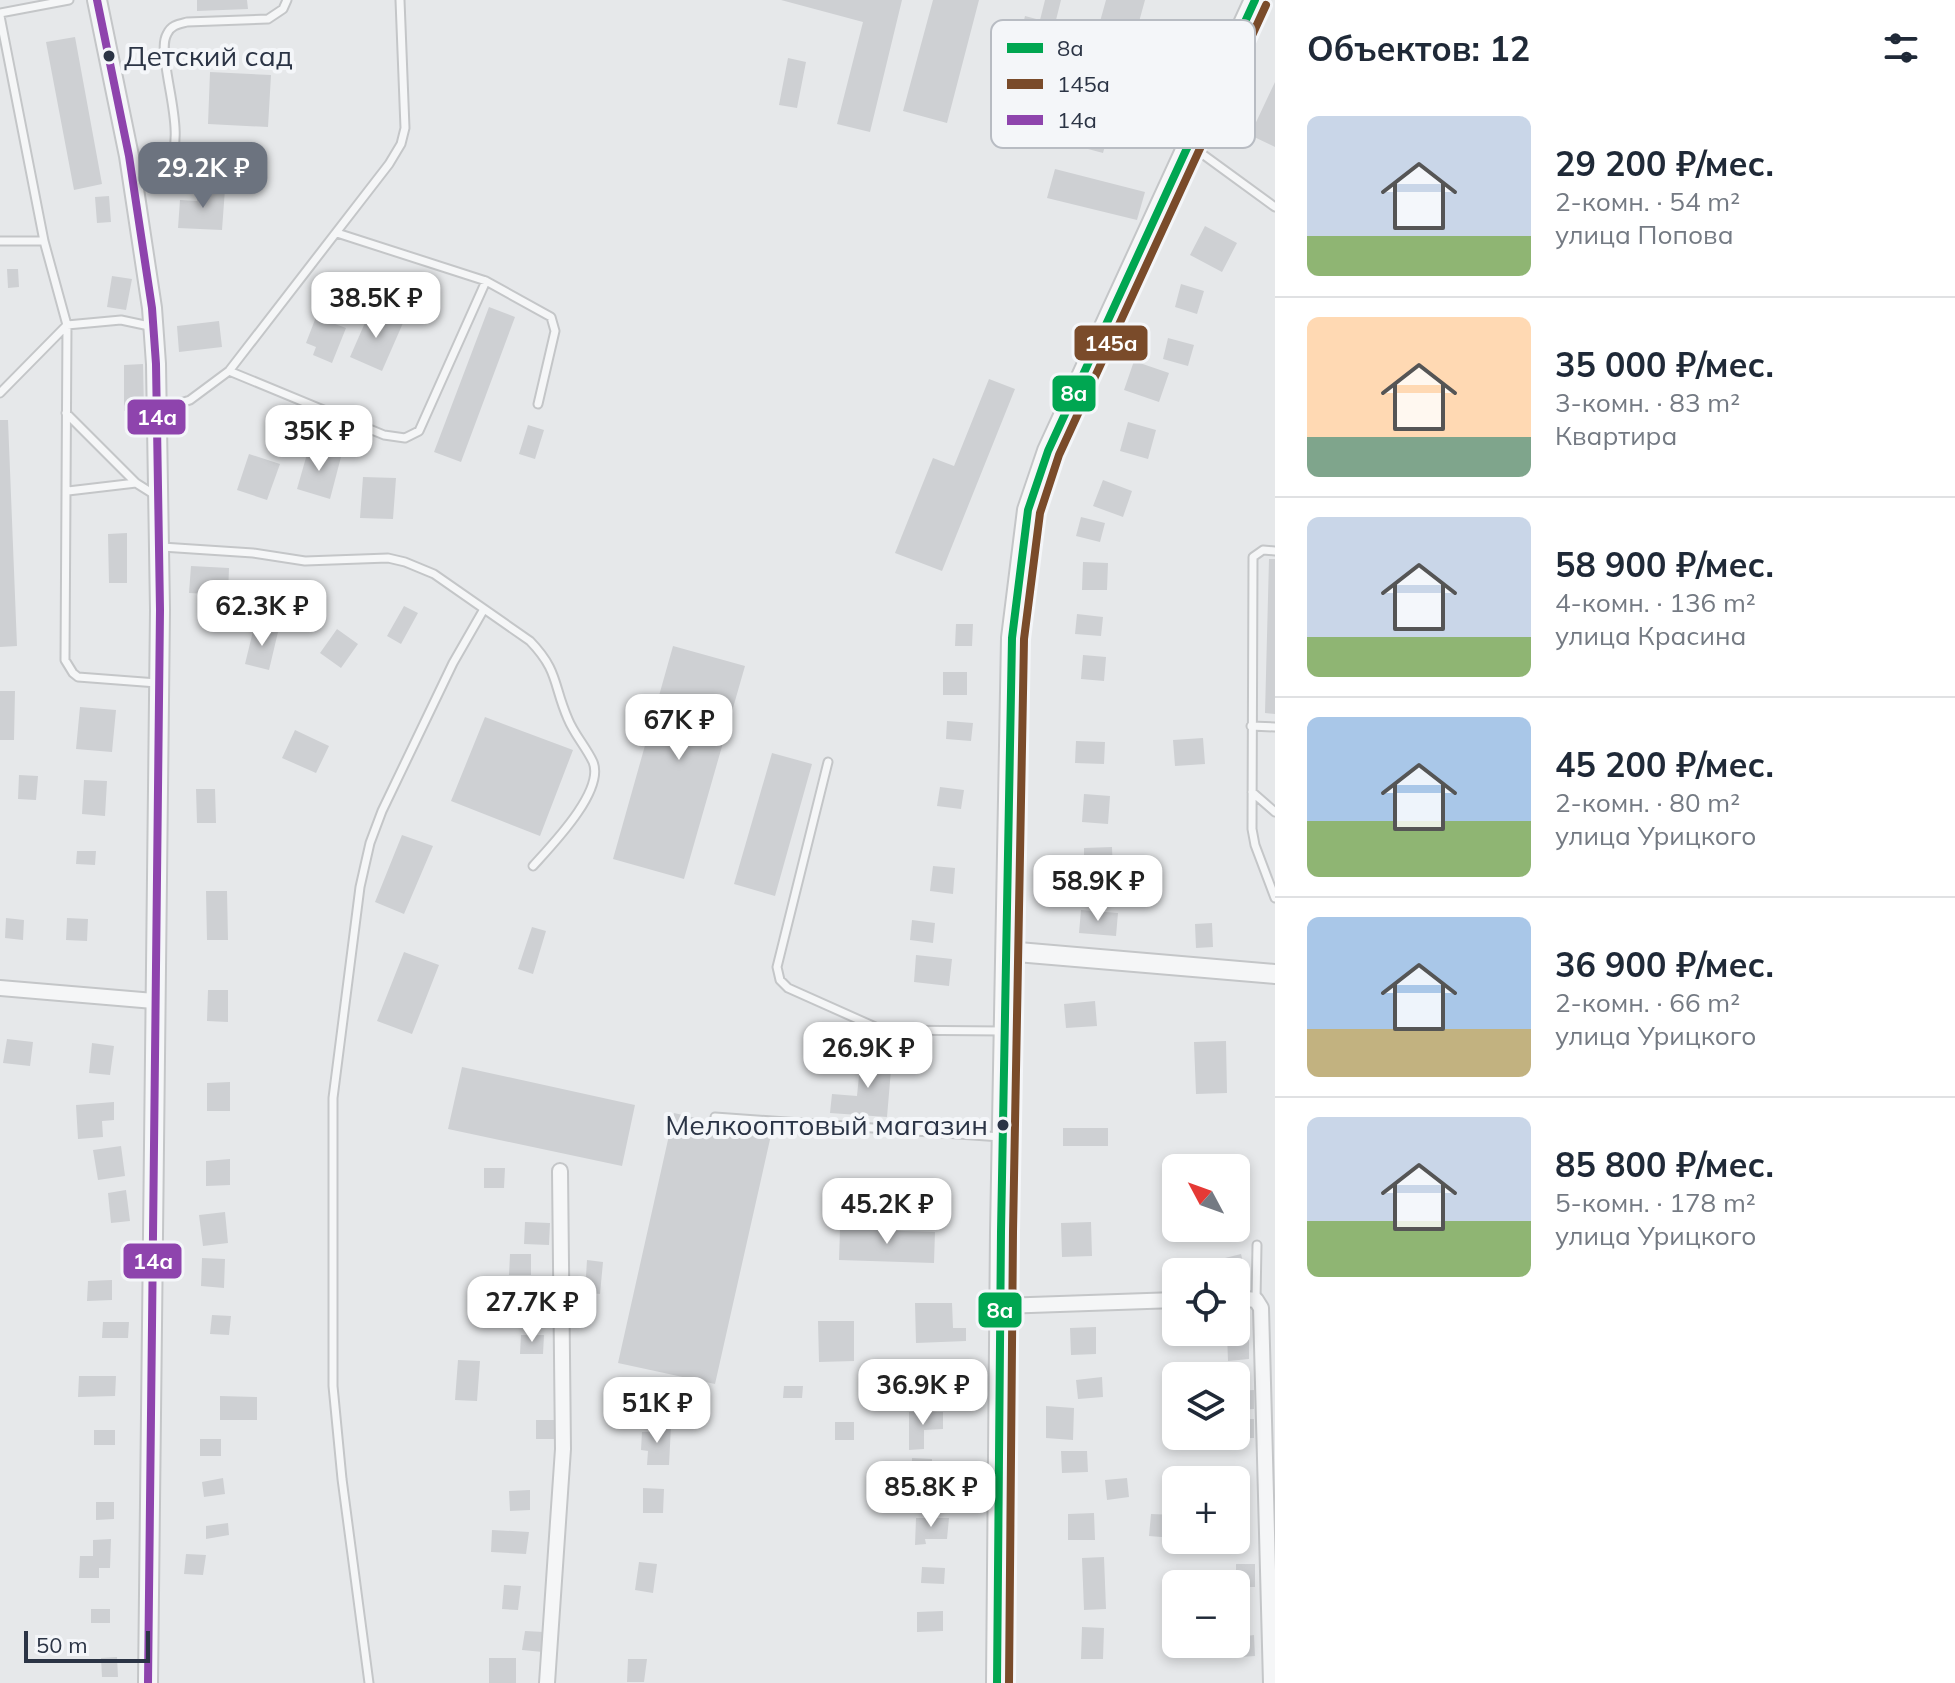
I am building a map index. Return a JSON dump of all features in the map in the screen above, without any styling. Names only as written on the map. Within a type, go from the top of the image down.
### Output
[{"type":"main road","points":[[1246,20],[1255,0]]},
{"type":"main road","points":[[997,1683],[1000,1306],[1012,638],[1028,510],[1048,451],[1189,148]]},
{"type":"street","points":[[97,0],[132,176],[154,327],[157,411],[159,683],[148,1683]]},
{"type":"street","points":[[1006,951],[1275,974]]},
{"type":"street","points":[[0,988],[154,1001]]},
{"type":"street","points":[[547,1683],[563,1449],[560,1171]]},
{"type":"street","points":[[1250,1299],[1256,1300],[1261,1308],[1271,1683]]},
{"type":"street","points":[[1000,1306],[1162,1300]]},
{"type":"lane","points":[[69,0],[0,14],[44,241],[67,325],[65,660],[78,677],[159,683]]},
{"type":"lane","points":[[132,176],[167,171],[173,160],[176,139],[164,50],[166,35],[175,25],[187,22],[268,19],[283,9],[287,0]]},
{"type":"lane","points":[[157,411],[190,400],[229,371],[337,233],[401,144],[405,128],[400,0]]},
{"type":"lane","points":[[1194,148],[1275,207]]},
{"type":"lane","points":[[337,233],[486,281],[551,317],[555,331],[538,404]]},
{"type":"lane","points":[[0,241],[44,241]]},
{"type":"lane","points":[[229,371],[384,435],[405,438],[419,431],[486,281]]},
{"type":"lane","points":[[0,393],[67,325],[121,320],[154,327]]},
{"type":"lane","points":[[66,413],[136,483],[158,497]]},
{"type":"lane","points":[[68,491],[136,483]]},
{"type":"lane","points":[[159,547],[253,553],[305,561],[388,558],[421,567],[530,641],[554,673],[568,720],[594,764],[594,779],[574,821],[533,866]]},
{"type":"lane","points":[[1275,551],[1263,550],[1253,557],[1251,726],[1255,845],[1275,898]]},
{"type":"lane","points":[[369,1683],[333,1386],[333,1098],[360,887],[370,843],[382,811],[440,690],[484,609]]},
{"type":"lane","points":[[1251,726],[1275,727]]},
{"type":"lane","points":[[828,762],[777,967],[780,980],[788,988],[882,1030],[1005,1031]]},
{"type":"lane","points":[[1252,792],[1275,812]]},
{"type":"lane","points":[[715,1117],[1003,1137]]},
{"type":"lane","points":[[1256,1300],[1257,1245]]},
{"type":"building","points":[[197,0],[247,0],[248,9],[197,11]]},
{"type":"building","points":[[781,0],[902,0],[870,132],[837,124],[863,22]]},
{"type":"building","points":[[933,0],[979,0],[947,123],[903,111]]},
{"type":"building","points":[[1045,0],[1061,0],[1056,20],[1040,20]]},
{"type":"building","points":[[1106,0],[1145,0],[1140,20],[1100,20]]},
{"type":"building","points":[[75,37],[102,184],[74,190],[46,42]]},
{"type":"building","points":[[788,58],[806,62],[797,108],[779,105]]},
{"type":"building","points":[[210,72],[271,75],[268,127],[208,124]]},
{"type":"building","points":[[1275,82],[1275,147],[1255,137],[1255,124]]},
{"type":"building","points":[[1084,148],[1104,148],[1103,153]]},
{"type":"building","points":[[1055,169],[1145,192],[1137,220],[1047,198]]},
{"type":"building","points":[[197,187],[225,189],[222,230],[178,228],[180,200],[197,201]]},
{"type":"building","points":[[109,196],[111,222],[97,223],[95,197]]},
{"type":"building","points":[[1205,226],[1237,243],[1222,272],[1190,255]]},
{"type":"building","points":[[7,269],[18,269],[19,287],[8,288]]},
{"type":"building","points":[[112,276],[132,279],[126,310],[107,307]]},
{"type":"building","points":[[1181,284],[1204,291],[1197,314],[1175,307]]},
{"type":"building","points":[[489,307],[515,317],[461,462],[434,452]]},
{"type":"building","points":[[371,309],[403,323],[382,371],[350,357]]},
{"type":"building","points":[[316,317],[346,328],[332,363],[313,355],[316,347],[306,343]]},
{"type":"building","points":[[219,321],[222,347],[179,352],[177,326]]},
{"type":"building","points":[[1168,338],[1194,345],[1188,366],[1163,359]]},
{"type":"building","points":[[1134,361],[1169,373],[1159,402],[1124,390]]},
{"type":"building","points":[[143,364],[144,411],[124,411],[124,365]]},
{"type":"building","points":[[989,379],[1015,389],[942,571],[895,553],[933,458],[954,466]]},
{"type":"building","points":[[0,420],[8,420],[17,646],[0,647]]},
{"type":"building","points":[[1128,422],[1156,430],[1148,459],[1120,451]]},
{"type":"building","points":[[528,425],[544,430],[535,459],[519,454]]},
{"type":"building","points":[[309,447],[341,457],[330,499],[297,489]]},
{"type":"building","points":[[249,454],[280,464],[267,500],[237,490]]},
{"type":"building","points":[[363,477],[396,478],[393,519],[360,518]]},
{"type":"building","points":[[1103,480],[1132,491],[1123,517],[1093,506]]},
{"type":"building","points":[[1081,517],[1105,523],[1100,542],[1076,536]]},
{"type":"building","points":[[127,533],[127,583],[109,583],[108,534]]},
{"type":"building","points":[[1269,559],[1275,559],[1275,714],[1265,713]]},
{"type":"building","points":[[1083,562],[1108,563],[1107,590],[1082,590]]},
{"type":"building","points":[[191,566],[229,568],[228,595],[189,593]]},
{"type":"building","points":[[404,606],[418,613],[401,644],[387,636]]},
{"type":"building","points":[[1077,614],[1103,617],[1101,636],[1075,634]]},
{"type":"building","points":[[956,624],[973,624],[972,646],[955,646]]},
{"type":"building","points":[[254,627],[278,632],[269,670],[245,664]]},
{"type":"building","points":[[337,629],[358,644],[341,668],[320,653]]},
{"type":"building","points":[[673,646],[745,666],[684,879],[613,859]]},
{"type":"building","points":[[1083,655],[1106,657],[1104,681],[1081,679]]},
{"type":"building","points":[[943,672],[967,672],[967,695],[943,695]]},
{"type":"building","points":[[0,691],[15,691],[14,740],[0,740]]},
{"type":"building","points":[[80,707],[116,710],[112,752],[76,749]]},
{"type":"building","points":[[485,717],[573,750],[540,836],[451,801]]},
{"type":"building","points":[[947,721],[973,723],[971,741],[946,739]]},
{"type":"building","points":[[295,730],[329,746],[316,773],[282,758]]},
{"type":"building","points":[[1203,738],[1205,764],[1175,766],[1173,740]]},
{"type":"building","points":[[1076,741],[1105,742],[1104,764],[1075,763]]},
{"type":"building","points":[[772,753],[812,764],[775,896],[734,884]]},
{"type":"building","points":[[19,775],[38,776],[36,800],[18,799]]},
{"type":"building","points":[[84,780],[107,781],[105,816],[82,814]]},
{"type":"building","points":[[940,787],[964,790],[961,809],[937,806]]},
{"type":"building","points":[[196,789],[215,789],[216,823],[197,823]]},
{"type":"building","points":[[1084,794],[1110,796],[1108,824],[1082,822]]},
{"type":"building","points":[[402,835],[433,846],[404,914],[375,902]]},
{"type":"building","points":[[1112,847],[1113,873],[1084,875],[1084,848]]},
{"type":"building","points":[[77,851],[96,851],[95,865],[76,864]]},
{"type":"building","points":[[933,866],[955,868],[953,894],[930,891]]},
{"type":"building","points":[[206,891],[227,891],[228,940],[207,940]]},
{"type":"building","points":[[1081,910],[1118,913],[1116,936],[1079,933]]},
{"type":"building","points":[[6,918],[24,920],[23,940],[5,938]]},
{"type":"building","points":[[67,918],[88,919],[87,941],[66,940]]},
{"type":"building","points":[[912,920],[935,923],[933,943],[910,940]]},
{"type":"building","points":[[1212,923],[1213,947],[1196,948],[1195,924]]},
{"type":"building","points":[[532,927],[546,931],[533,974],[518,969]]},
{"type":"building","points":[[404,952],[439,965],[412,1034],[377,1021]]},
{"type":"building","points":[[916,955],[952,959],[949,986],[914,982]]},
{"type":"building","points":[[208,990],[228,990],[228,1022],[207,1021]]},
{"type":"building","points":[[1095,1001],[1097,1026],[1066,1028],[1064,1004]]},
{"type":"building","points":[[7,1039],[33,1042],[30,1066],[3,1063]]},
{"type":"building","points":[[1226,1041],[1227,1093],[1196,1094],[1194,1042]]},
{"type":"building","points":[[92,1043],[114,1046],[110,1075],[89,1073]]},
{"type":"building","points":[[861,1055],[892,1058],[887,1117],[830,1113],[832,1094],[857,1096]]},
{"type":"building","points":[[462,1067],[635,1105],[622,1166],[448,1129]]},
{"type":"building","points":[[230,1082],[230,1111],[207,1111],[207,1083]]},
{"type":"building","points":[[114,1102],[114,1120],[102,1121],[103,1137],[78,1139],[76,1105]]},
{"type":"building","points":[[674,1113],[771,1135],[715,1384],[618,1363]]},
{"type":"building","points":[[1063,1128],[1108,1128],[1108,1146],[1063,1146]]},
{"type":"building","points":[[121,1146],[125,1176],[98,1180],[93,1150]]},
{"type":"building","points":[[230,1159],[230,1185],[206,1186],[206,1161]]},
{"type":"building","points":[[484,1168],[505,1168],[504,1188],[484,1188]]},
{"type":"building","points":[[126,1190],[130,1221],[111,1223],[108,1193]]},
{"type":"building","points":[[225,1212],[228,1243],[203,1246],[199,1215]]},
{"type":"building","points":[[525,1222],[550,1223],[549,1245],[524,1244]]},
{"type":"building","points":[[1091,1222],[1092,1256],[1062,1257],[1061,1223]]},
{"type":"building","points":[[840,1229],[935,1232],[934,1263],[839,1260]]},
{"type":"building","points":[[510,1254],[531,1254],[531,1275],[509,1275]]},
{"type":"building","points":[[202,1258],[225,1259],[224,1288],[201,1286]]},
{"type":"building","points":[[587,1260],[603,1262],[600,1294],[585,1292]]},
{"type":"building","points":[[112,1280],[112,1300],[87,1301],[88,1281]]},
{"type":"building","points":[[915,1303],[952,1303],[953,1328],[966,1328],[966,1341],[916,1343]]},
{"type":"building","points":[[212,1315],[231,1316],[229,1335],[210,1334]]},
{"type":"building","points":[[818,1321],[854,1321],[854,1361],[819,1362]]},
{"type":"building","points":[[103,1322],[129,1322],[128,1338],[102,1338]]},
{"type":"building","points":[[1096,1327],[1096,1354],[1071,1355],[1070,1328]]},
{"type":"building","points":[[521,1335],[544,1335],[543,1354],[520,1354]]},
{"type":"building","points":[[1227,1346],[1249,1346],[1249,1359],[1228,1361]]},
{"type":"building","points":[[458,1360],[480,1361],[477,1401],[455,1400]]},
{"type":"building","points":[[79,1376],[116,1376],[115,1396],[78,1397]]},
{"type":"building","points":[[1102,1377],[1103,1397],[1078,1399],[1076,1380]]},
{"type":"building","points":[[784,1386],[803,1386],[802,1398],[783,1398]]},
{"type":"building","points":[[1250,1390],[1254,1390],[1254,1409],[1250,1409]]},
{"type":"building","points":[[220,1396],[257,1397],[257,1420],[220,1420]]},
{"type":"building","points":[[1046,1406],[1074,1408],[1073,1440],[1046,1438]]},
{"type":"building","points":[[909,1412],[943,1412],[943,1429],[924,1430],[924,1449],[909,1450]]},
{"type":"building","points":[[1250,1419],[1254,1419],[1254,1438],[1250,1438]]},
{"type":"building","points":[[536,1420],[558,1420],[557,1439],[536,1439]]},
{"type":"building","points":[[835,1422],[854,1422],[854,1440],[835,1440]]},
{"type":"building","points":[[649,1425],[671,1426],[669,1465],[647,1465],[648,1451],[641,1450],[642,1432],[649,1432]]},
{"type":"building","points":[[94,1430],[115,1430],[115,1445],[94,1445]]},
{"type":"building","points":[[200,1439],[221,1439],[221,1456],[200,1456]]},
{"type":"building","points":[[1061,1451],[1087,1451],[1088,1472],[1062,1473]]},
{"type":"building","points":[[912,1458],[932,1459],[932,1467],[949,1467],[949,1485],[931,1486],[929,1502],[911,1502]]},
{"type":"building","points":[[223,1478],[225,1494],[204,1497],[202,1482]]},
{"type":"building","points":[[1127,1478],[1129,1497],[1107,1500],[1105,1480]]},
{"type":"building","points":[[643,1488],[664,1489],[663,1513],[643,1513]]},
{"type":"building","points":[[530,1490],[530,1510],[510,1511],[509,1491]]},
{"type":"building","points":[[96,1502],[114,1502],[114,1519],[96,1520]]},
{"type":"building","points":[[1094,1513],[1095,1540],[1068,1540],[1068,1514]]},
{"type":"building","points":[[1151,1514],[1162,1514],[1162,1537],[1149,1536]]},
{"type":"building","points":[[916,1518],[949,1518],[947,1539],[925,1539],[926,1544],[915,1545]]},
{"type":"building","points":[[228,1523],[229,1535],[206,1539],[206,1526]]},
{"type":"building","points":[[492,1530],[529,1532],[526,1554],[491,1552]]},
{"type":"building","points":[[111,1539],[110,1568],[99,1568],[99,1578],[79,1578],[80,1556],[93,1556],[93,1540]]},
{"type":"building","points":[[186,1554],[206,1555],[203,1575],[184,1574]]},
{"type":"building","points":[[1104,1557],[1106,1609],[1084,1610],[1082,1558]]},
{"type":"building","points":[[639,1562],[657,1564],[653,1593],[635,1590]]},
{"type":"building","points":[[1236,1564],[1255,1564],[1255,1587],[1250,1587],[1250,1570],[1236,1570]]},
{"type":"building","points":[[922,1567],[945,1568],[944,1584],[921,1583]]},
{"type":"building","points":[[504,1585],[521,1586],[518,1610],[502,1609]]},
{"type":"building","points":[[91,1609],[110,1609],[110,1623],[91,1623]]},
{"type":"building","points":[[943,1611],[943,1631],[917,1632],[917,1612]]},
{"type":"building","points":[[1082,1627],[1104,1628],[1103,1659],[1081,1659]]},
{"type":"building","points":[[525,1631],[544,1632],[543,1652],[522,1650]]},
{"type":"building","points":[[1254,1635],[1255,1656],[1250,1656],[1250,1636]]},
{"type":"building","points":[[117,1657],[118,1677],[102,1677],[101,1658]]},
{"type":"building","points":[[489,1658],[516,1658],[516,1683],[489,1683]]},
{"type":"building","points":[[628,1659],[647,1659],[644,1682],[627,1682]]},
{"type":"transit line","name":"14а","points":[[97,0],[129,156],[152,308],[156,364],[160,610],[148,1683]]},
{"type":"transit line","name":"8а","points":[[1246,20],[1255,0]]},
{"type":"transit line","name":"145а","points":[[1255,29],[1266,5]]},
{"type":"transit line","name":"8а","points":[[997,1683],[1001,1232],[1012,638],[1028,510],[1048,451],[1187,148]]},
{"type":"transit line","name":"145а","points":[[1009,1683],[1013,1232],[1024,639],[1040,513],[1059,455],[1200,148]]},
{"type":"place","name":"Детский сад","points":[[109,56]]},
{"type":"place","name":"Мелкооптовый магазин","points":[[1003,1125]]}]
